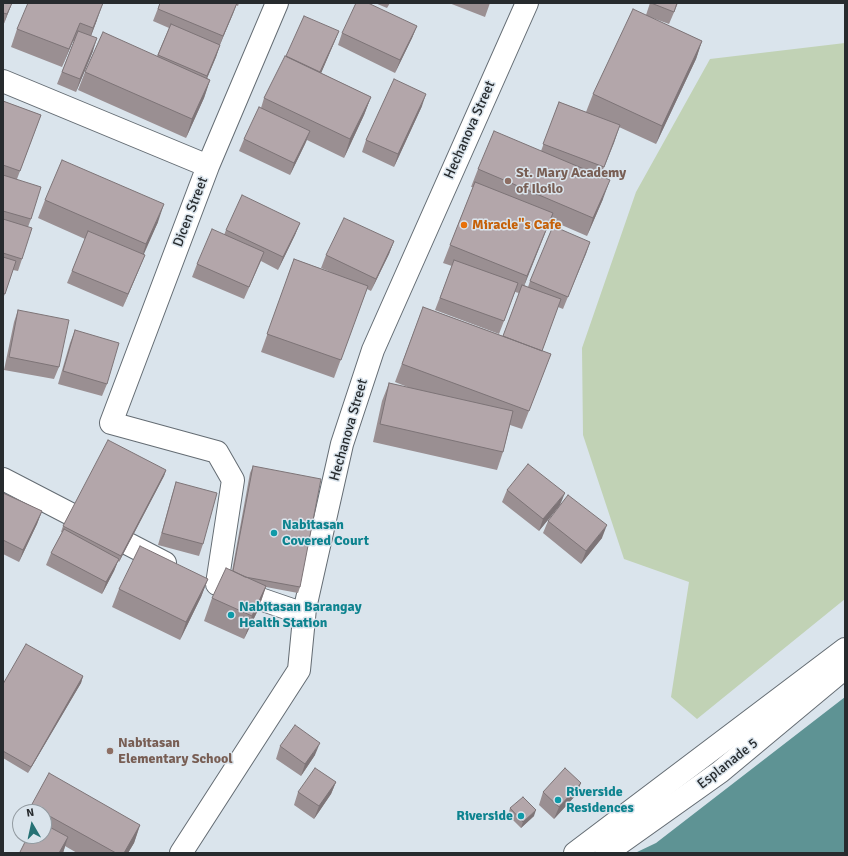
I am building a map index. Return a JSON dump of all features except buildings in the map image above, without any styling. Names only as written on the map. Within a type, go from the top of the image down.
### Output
[{"type":"street","name":"Dicen Street","points":[[217,584],[233,480],[217,452],[111,423],[208,166],[277,3]]},
{"type":"street","name":"Hechanova Street","points":[[181,853],[299,670],[304,614],[342,444],[373,350],[527,3]]},
{"type":"street","points":[[3,81],[208,166]]},
{"type":"street","points":[[3,478],[188,573],[304,614]]},
{"type":"street","points":[[575,853],[845,649]]},
{"type":"street","name":"Esplanade 5","points":[[606,853],[720,772],[845,668]]},
{"type":"shaded area","points":[[845,43],[845,599],[697,719],[671,697],[689,582],[624,559],[583,435],[582,348],[636,192],[710,59]]},
{"type":"shaded area","points":[[845,697],[845,853],[635,853],[656,843]]},
{"type":"place","name":"St. Mary Academy of Iloilo","points":[[508,181]]},
{"type":"place","name":"Miracle\"s Cafe","points":[[464,225]]},
{"type":"place","name":"Nabitasan Covered Court","points":[[274,533]]},
{"type":"place","name":"Nabitasan Barangay Health Station","points":[[231,615]]},
{"type":"place","name":"Nabitasan Elementary School","points":[[110,751]]},
{"type":"place","name":"Riverside Residences","points":[[558,800]]},
{"type":"place","name":"Riverside","points":[[521,816]]}]
